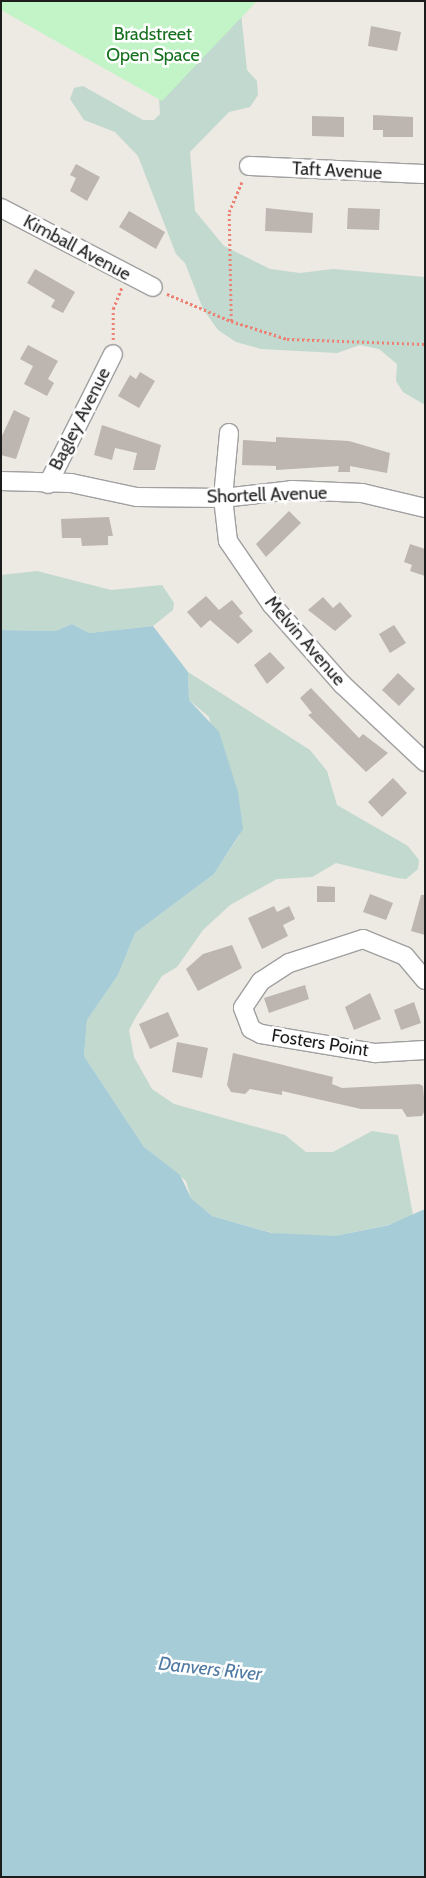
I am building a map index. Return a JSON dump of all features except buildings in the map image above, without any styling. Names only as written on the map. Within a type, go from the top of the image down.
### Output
[{"type":"street","name":"Taft Avenue","points":[[249,166],[425,174]]},
{"type":"street","name":"Kimball Avenue","points":[[1,208],[126,275],[153,287]]},
{"type":"street","name":"Bagley Avenue","points":[[48,484],[113,354]]},
{"type":"street","name":"Melvin Avenue","points":[[229,433],[223,498],[228,541],[272,605],[342,684],[425,762]]},
{"type":"street","name":"Shortell Avenue","points":[[1,481],[48,484],[71,483],[137,498],[223,498],[292,490],[362,493],[425,508]]},
{"type":"street","name":"Fosters Point","points":[[425,980],[404,956],[363,940],[289,963],[261,980],[242,1008],[251,1029],[261,1034],[375,1052],[425,1050]]},
{"type":"path","points":[[231,321],[229,212],[249,166]]},
{"type":"path","points":[[113,354],[112,309],[126,275]]},
{"type":"path","points":[[179,300],[231,321],[287,338],[425,344]]},
{"type":"green space","name":"Bradstreet Open Space","points":[[1,1],[257,1],[162,101],[1,10]]},
{"type":"green space","points":[[241,13],[247,70],[257,81],[258,95],[250,107],[229,112],[190,152],[195,211],[224,246],[270,269],[300,273],[333,269],[425,277],[425,405],[403,392],[396,381],[397,364],[379,349],[360,345],[337,353],[261,349],[236,342],[218,330],[203,309],[185,263],[176,254],[138,156],[115,132],[84,120],[70,99],[74,88],[83,86],[143,120],[154,120],[160,114],[158,80]]},
{"type":"green space","points":[[37,571],[111,590],[162,585],[174,603],[173,610],[153,626],[89,633],[72,624],[55,631],[1,630],[1,575]]},
{"type":"green space","points":[[188,672],[310,750],[327,771],[337,805],[408,846],[419,860],[418,869],[406,879],[336,863],[312,877],[277,879],[230,905],[203,930],[177,967],[162,976],[137,1015],[129,1030],[134,1057],[152,1089],[174,1104],[285,1135],[306,1152],[333,1152],[372,1131],[398,1135],[413,1215],[397,1223],[335,1236],[300,1236],[273,1233],[212,1216],[191,1198],[186,1181],[144,1147],[84,1056],[87,1020],[118,975],[135,933],[214,874],[239,836],[209,717],[189,700]]},
{"type":"water","name":"Danvers River","points":[[72,624],[89,633],[153,626],[188,672],[189,700],[219,732],[238,792],[243,829],[214,874],[135,933],[118,975],[87,1020],[84,1056],[144,1147],[180,1175],[191,1198],[212,1216],[272,1233],[335,1236],[389,1225],[425,1209],[425,1877],[1,1877],[1,630],[55,631]]}]
